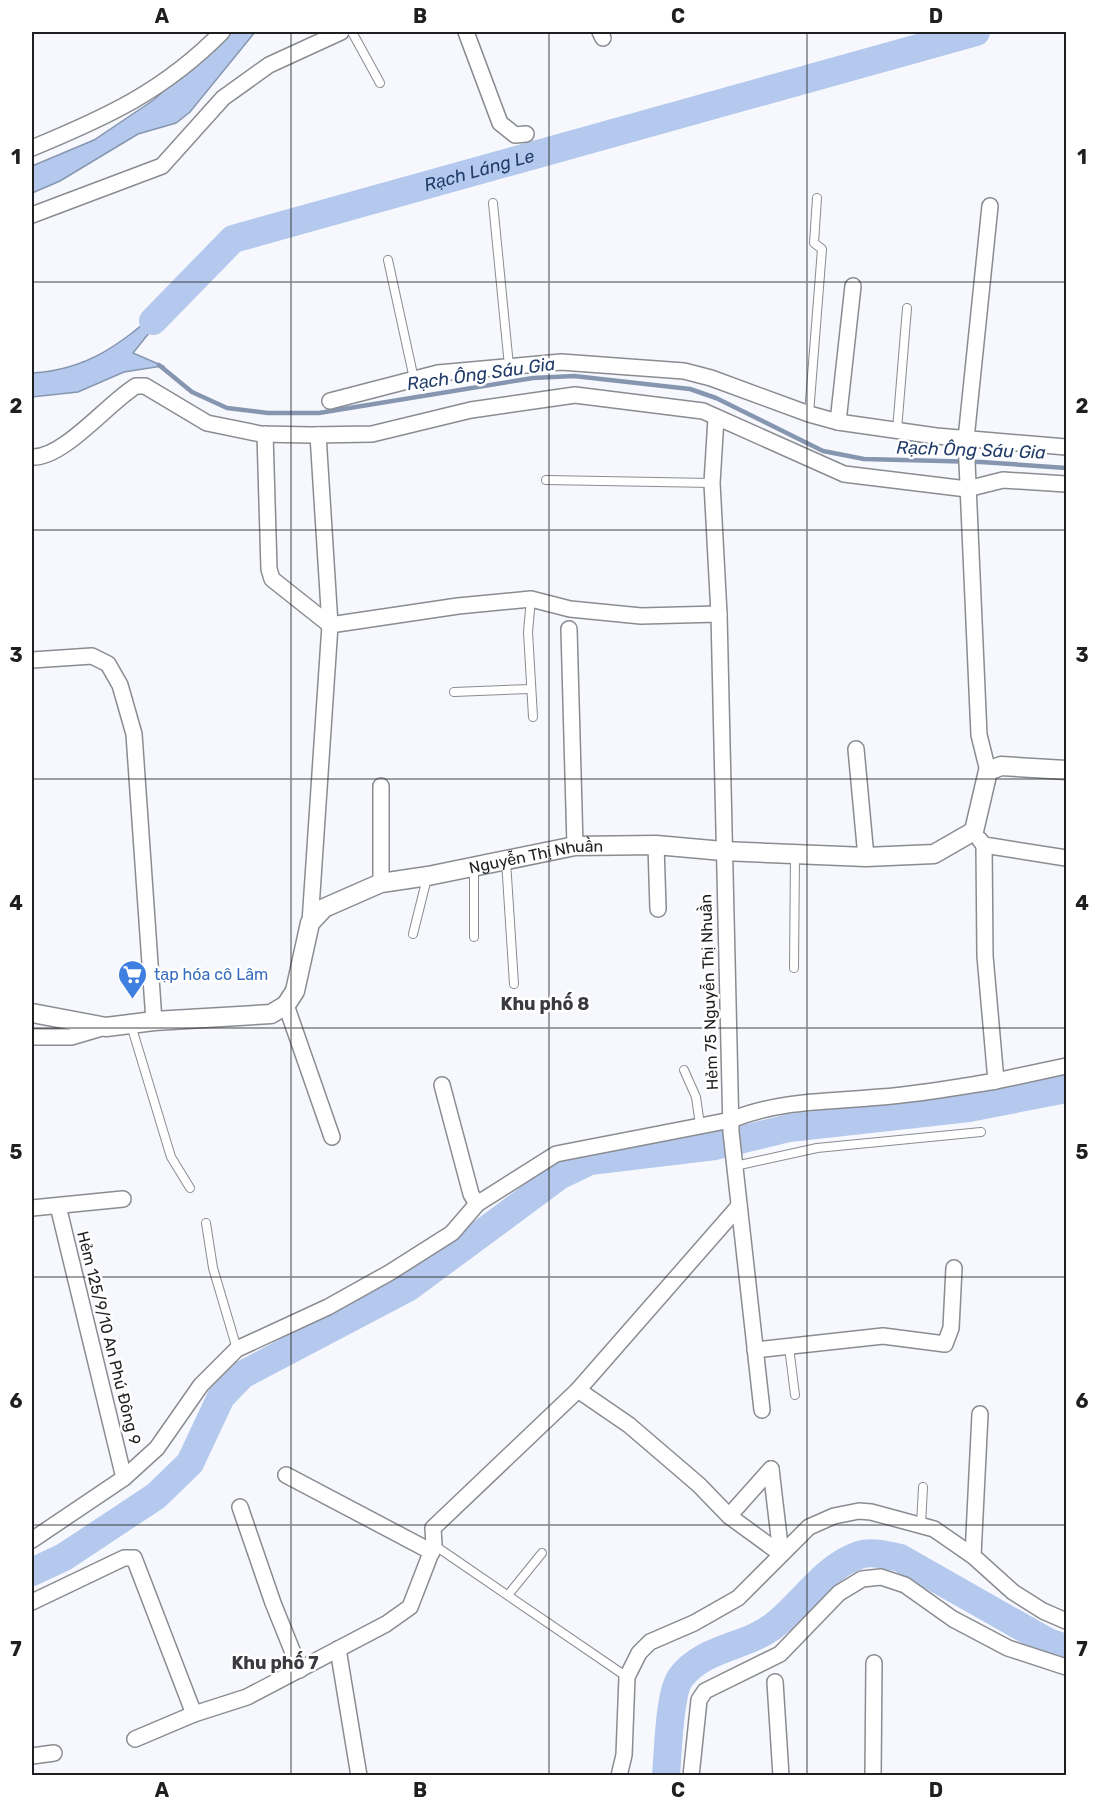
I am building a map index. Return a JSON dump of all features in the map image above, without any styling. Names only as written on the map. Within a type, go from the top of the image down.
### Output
[{"type":"street","points":[[32,148],[93,123],[162,85],[222,32]]},
{"type":"street","points":[[32,215],[162,166],[223,98],[269,65],[341,32]]},
{"type":"street","points":[[466,32],[500,123],[515,135],[526,134]]},
{"type":"street","points":[[990,206],[966,442],[979,735],[988,771],[979,838],[985,956],[996,1081]]},
{"type":"street","points":[[838,422],[853,286]]},
{"type":"street","points":[[330,401],[438,373],[561,362],[684,371],[711,378],[809,414],[838,422],[966,442],[1066,447]]},
{"type":"street","points":[[32,457],[41,456],[76,436],[136,386],[145,387],[207,423],[265,434],[318,435],[372,434],[471,410],[575,394],[703,411],[844,474],[967,484],[1003,480],[1066,484]]},
{"type":"street","name":"Hẻm 75 Nguyễn Thị Nhuần","points":[[716,418],[712,483],[719,614],[731,1126],[762,1410]]},
{"type":"street","points":[[265,434],[269,568],[272,579],[330,625],[458,606],[531,599],[570,609],[640,616],[719,614]]},
{"type":"street","points":[[32,1037],[70,1037],[131,1023],[271,1014],[286,1005],[295,991],[310,923],[330,625],[318,435]]},
{"type":"street","points":[[569,629],[575,846]]},
{"type":"street","points":[[32,660],[92,656],[108,664],[120,685],[134,734],[154,1021]]},
{"type":"street","points":[[856,749],[866,857]]},
{"type":"street","points":[[988,771],[1001,766],[1066,770]]},
{"type":"street","points":[[381,786],[381,883]]},
{"type":"street","points":[[979,838],[1066,858]]},
{"type":"street","name":"Nguyễn Thị Nhuần","points":[[310,923],[324,908],[381,883],[507,861],[575,846],[656,844],[723,851],[866,857],[934,854],[979,838]]},
{"type":"street","points":[[656,844],[658,909]]},
{"type":"street","points":[[286,1005],[332,1137]]},
{"type":"street","points":[[32,1013],[106,1027]]},
{"type":"street","points":[[32,1540],[124,1478],[157,1448],[201,1385],[237,1349],[328,1307],[389,1273],[452,1233],[477,1204],[556,1154],[700,1125],[731,1126],[754,1111],[807,1101],[905,1095],[996,1081],[1066,1066]]},
{"type":"street","points":[[442,1085],[471,1194],[477,1204]]},
{"type":"street","points":[[32,1208],[123,1199]]},
{"type":"street","name":"Hẻm 125/9/10 An Phú Đông 9","points":[[58,1206],[124,1478]]},
{"type":"street","points":[[135,1739],[194,1714],[247,1698],[386,1624],[410,1607],[433,1548],[433,1528],[578,1390],[739,1206]]},
{"type":"street","points":[[755,1350],[883,1336],[945,1344],[951,1328],[954,1268]]},
{"type":"street","points":[[578,1390],[655,1448],[699,1485],[729,1516],[781,1554]]},
{"type":"street","points":[[973,1556],[980,1414]]},
{"type":"street","points":[[729,1516],[771,1468],[781,1554]]},
{"type":"street","points":[[286,1475],[433,1548]]},
{"type":"street","points":[[240,1507],[273,1603],[300,1670]]},
{"type":"street","points":[[619,1776],[624,1755],[627,1677],[639,1653],[650,1642],[694,1623],[738,1598],[809,1527],[834,1516],[859,1511],[871,1512],[934,1529],[973,1556],[1013,1592],[1043,1611],[1066,1621]]},
{"type":"street","points":[[32,1602],[124,1558],[134,1558],[194,1714]]},
{"type":"street","points":[[692,1776],[699,1700],[705,1691],[780,1654],[839,1593],[862,1579],[881,1577],[905,1585],[953,1619],[1008,1648],[1066,1667]]},
{"type":"street","points":[[338,1649],[359,1776]]},
{"type":"street","points":[[873,1776],[874,1663]]},
{"type":"street","points":[[775,1682],[781,1776]]},
{"type":"street","points":[[32,1756],[54,1753]]},
{"type":"lane","points":[[352,32],[380,83]]},
{"type":"lane","points":[[809,414],[822,249],[814,243],[817,198]]},
{"type":"lane","points":[[493,203],[510,366]]},
{"type":"lane","points":[[388,260],[414,379]]},
{"type":"lane","points":[[897,430],[907,308]]},
{"type":"lane","points":[[546,480],[712,483]]},
{"type":"lane","points":[[531,599],[528,632],[533,717]]},
{"type":"lane","points":[[454,692],[530,689]]},
{"type":"lane","points":[[794,968],[795,854]]},
{"type":"lane","points":[[507,861],[514,984]]},
{"type":"lane","points":[[474,865],[474,937]]},
{"type":"lane","points":[[413,934],[428,876]]},
{"type":"lane","points":[[131,1023],[171,1157],[190,1188]]},
{"type":"lane","points":[[684,1070],[696,1097],[700,1125]]},
{"type":"lane","points":[[734,1162],[816,1148],[981,1132]]},
{"type":"lane","points":[[206,1223],[213,1268],[237,1349]]},
{"type":"lane","points":[[789,1347],[795,1395]]},
{"type":"lane","points":[[921,1525],[923,1487]]},
{"type":"lane","points":[[433,1548],[508,1595],[627,1677]]},
{"type":"lane","points":[[508,1595],[542,1552]]},
{"type":"water","points":[[224,32],[255,32],[190,112],[176,123],[138,134],[60,181],[32,193],[32,166],[94,140],[155,99]]},
{"type":"water","points":[[181,293],[133,353],[163,366],[124,372],[78,392],[32,397],[32,373],[56,370],[95,356],[130,335]]},
{"type":"waterway","name":"Rạch Láng Le","points":[[153,321],[233,239],[976,32]]},
{"type":"waterway","name":"Rạch Ông Sáu Gia","points":[[159,365],[192,392],[227,408],[268,413],[319,413],[533,378],[574,376],[690,389],[716,398],[823,451],[864,459],[981,462],[1066,468]]},
{"type":"waterway","points":[[32,1572],[64,1557],[156,1496],[190,1463],[221,1397],[242,1375],[409,1287],[559,1176],[590,1161],[715,1146],[789,1128],[969,1108],[1066,1089]]},
{"type":"waterway","points":[[666,1776],[672,1709],[681,1677],[702,1659],[765,1632],[786,1615],[824,1577],[846,1561],[859,1555],[874,1553],[900,1558],[1048,1642],[1066,1648]]},
{"type":"place","name":"tạp hóa cô Lâm","points":[[133,1000]]},
{"type":"district","name":"Khu phố 8","points":[[545,1004]]},
{"type":"district","name":"Khu phố 7","points":[[275,1663]]}]
